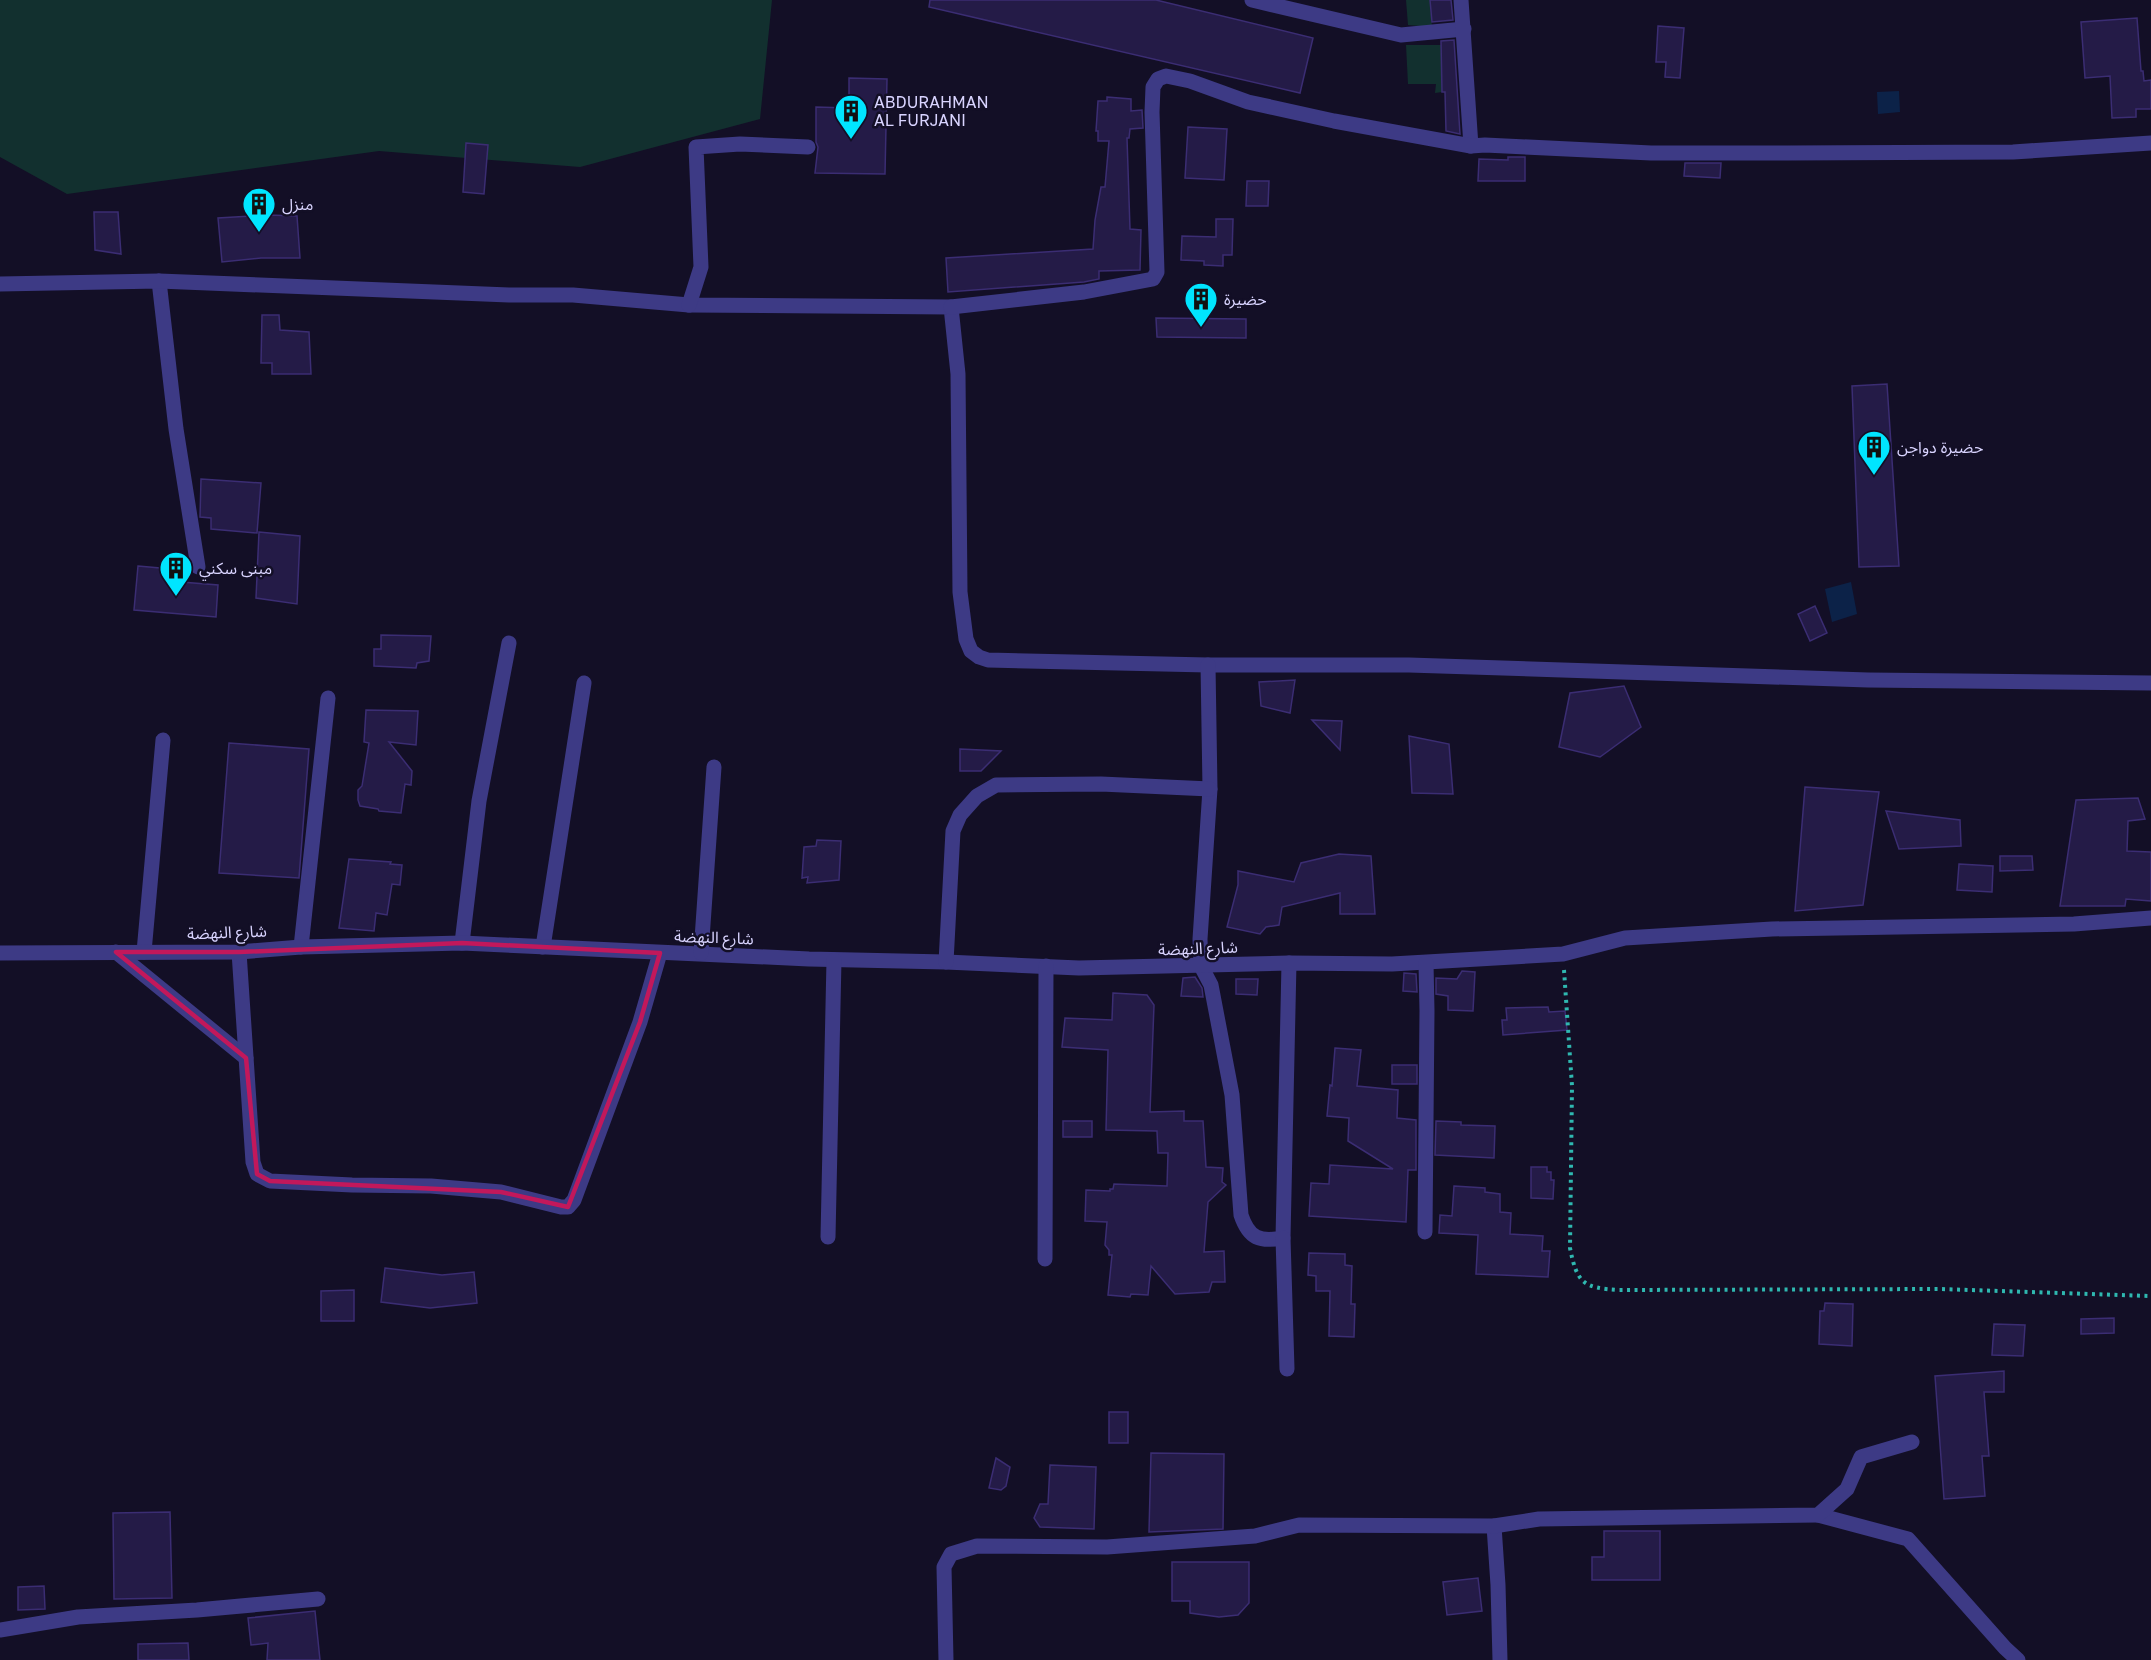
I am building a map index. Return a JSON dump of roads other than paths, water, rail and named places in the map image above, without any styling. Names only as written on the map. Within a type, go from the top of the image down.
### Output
[{"type":"street","points":[[1252,0],[1401,35],[1464,29]]},
{"type":"street","points":[[1461,0],[1471,146]]},
{"type":"street","points":[[0,284],[159,281],[508,295],[573,295],[689,305],[951,307],[1084,292],[1153,279],[1157,272],[1153,87],[1158,79],[1166,76],[1190,81],[1248,102],[1334,121],[1471,146],[1652,153],[1787,153],[2013,152],[2151,143]]},
{"type":"street","points":[[689,305],[700,267],[696,147],[740,144],[808,147]]},
{"type":"street","points":[[159,281],[176,429],[198,567]]},
{"type":"street","points":[[951,307],[957,374],[960,592],[966,639],[971,651],[979,657],[1003,662],[1408,665],[1868,680],[2151,683]]},
{"type":"street","points":[[462,943],[479,801],[509,643]]},
{"type":"street","points":[[1208,665],[1210,789],[1200,939],[1201,966],[1211,985],[1232,1095],[1241,1215],[1245,1229],[1256,1238],[1269,1240],[1283,1238]]},
{"type":"street","points":[[543,946],[584,683]]},
{"type":"street","points":[[301,946],[328,698]]},
{"type":"street","points":[[144,952],[163,740]]},
{"type":"street","points":[[701,953],[714,767]]},
{"type":"street","points":[[946,962],[953,831],[960,815],[977,796],[996,785],[1101,784],[1210,789]]},
{"type":"street","name":"شارع النهضة","points":[[0,953],[240,952],[301,946],[462,943],[660,953],[1079,968],[1289,963],[1426,963],[1563,954],[1625,938],[1772,929],[2074,924],[2151,918]]},
{"type":"street","points":[[116,952],[246,1058]]},
{"type":"street","points":[[240,952],[253,1162],[257,1174],[270,1181],[431,1186],[501,1192],[561,1207],[568,1207],[574,1200],[640,1022],[660,953]]},
{"type":"street","points":[[828,1237],[834,960]]},
{"type":"street","points":[[1287,1369],[1283,1238],[1289,963]]},
{"type":"street","points":[[1425,1232],[1426,963]]},
{"type":"street","points":[[1045,1259],[1046,966]]},
{"type":"street","points":[[1818,1515],[1847,1489],[1861,1457],[1912,1442]]},
{"type":"street","points":[[945,1660],[944,1567],[951,1554],[977,1546],[1107,1547],[1255,1536],[1299,1525],[1494,1526],[1539,1519],[1818,1515],[1908,1539],[2018,1660]]},
{"type":"street","points":[[1494,1526],[1500,1660]]},
{"type":"street","points":[[0,1630],[78,1617],[197,1610],[318,1599]]},
{"type":"water","points":[[1899,91],[1900,112],[1878,114],[1877,92]]},
{"type":"water","points":[[1851,582],[1857,614],[1832,622],[1825,589]]},
{"type":"place","name":"ABDURAHMAN AL FURJANI","points":[[851,140]]},
{"type":"place","name":"منزل","points":[[259,233]]},
{"type":"place","name":"حضيرة","points":[[1201,328]]},
{"type":"place","name":"حضيرة دواجن","points":[[1874,476]]},
{"type":"place","name":"مبنى سكني","points":[[176,597]]}]
